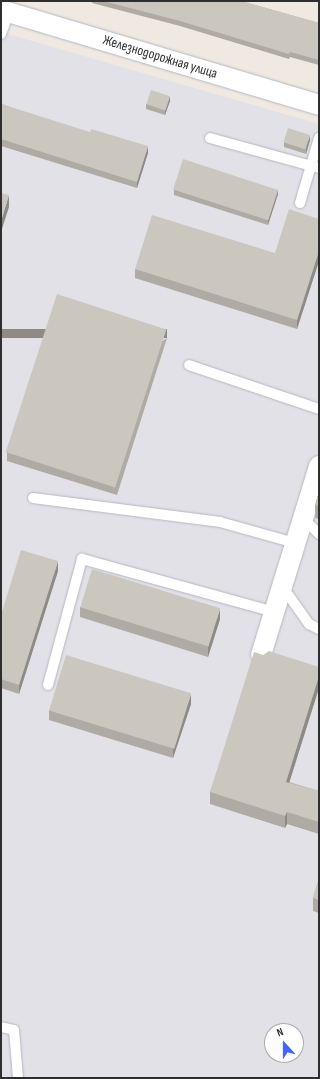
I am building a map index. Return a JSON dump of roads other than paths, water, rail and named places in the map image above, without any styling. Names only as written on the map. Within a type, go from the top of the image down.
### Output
[{"type":"street","name":"Железнодорожная улица","points":[[5,11],[319,105]]},
{"type":"street","points":[[261,655],[319,466]]},
{"type":"lane","points":[[1,34],[5,11]]},
{"type":"lane","points":[[210,138],[315,167]]},
{"type":"lane","points":[[300,202],[315,167],[319,138]]},
{"type":"lane","points":[[189,365],[319,409]]},
{"type":"lane","points":[[33,498],[220,522],[295,543]]},
{"type":"lane","points":[[303,518],[319,534]]},
{"type":"lane","points":[[48,685],[82,559],[274,612]]},
{"type":"lane","points":[[282,586],[308,624],[319,629]]},
{"type":"lane","points":[[1,1026],[14,1030],[18,1078]]}]
